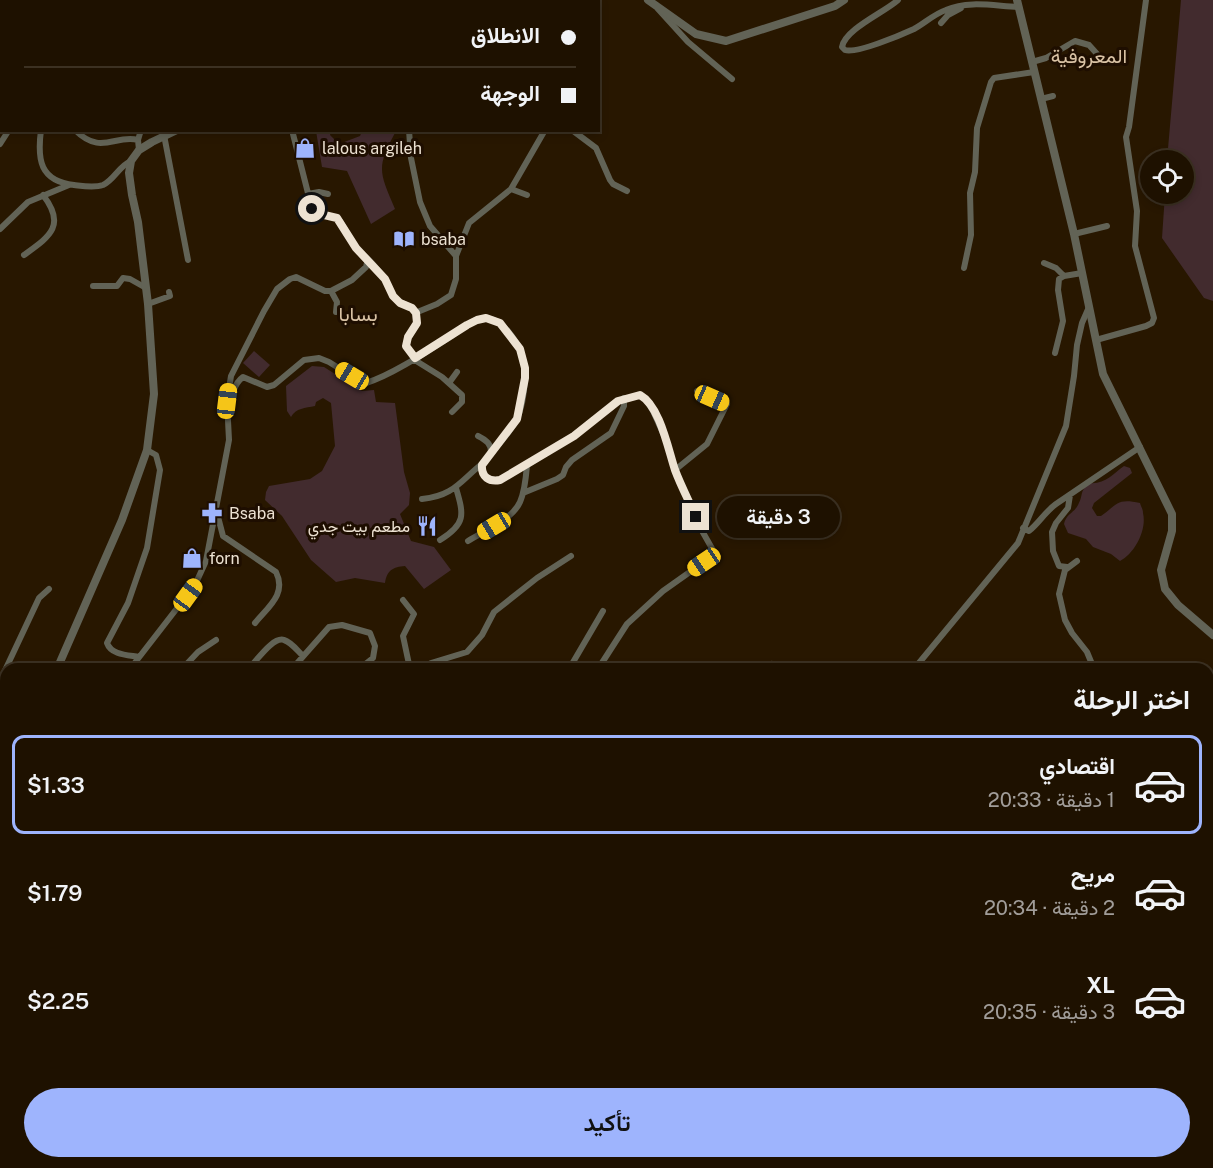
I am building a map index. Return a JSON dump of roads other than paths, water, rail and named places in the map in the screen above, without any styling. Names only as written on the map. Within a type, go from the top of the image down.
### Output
[{"type":"street","points":[[648,0],[696,34],[726,42],[835,6],[844,0]]},
{"type":"street","points":[[898,0],[850,35],[842,44],[844,50],[854,51],[914,29],[944,10],[966,5],[1018,3],[1074,234],[1103,374],[1167,501],[1173,521],[1161,570],[1165,589],[1178,605],[1213,634]]},
{"type":"street","points":[[1096,340],[1146,326],[1152,323],[1154,318],[1135,246],[1137,211],[1126,137],[1146,0]]},
{"type":"street","points":[[942,23],[948,15],[966,5]]},
{"type":"street","points":[[656,6],[688,42],[732,79]]},
{"type":"street","points":[[1032,62],[1046,58],[1075,41],[1089,45],[1098,55]]},
{"type":"street","points":[[964,268],[971,235],[970,193],[975,172],[977,128],[991,82],[994,78],[1034,72]]},
{"type":"street","points":[[1041,99],[1053,96]]},
{"type":"street","points":[[41,132],[40,156],[49,177],[69,185],[93,186],[104,185],[124,164],[131,161],[139,150],[170,132],[188,260]]},
{"type":"street","points":[[78,132],[86,138],[105,144],[138,140]]},
{"type":"street","points":[[139,150],[140,132]]},
{"type":"street","points":[[292,132],[312,209],[320,214],[337,218],[356,248],[385,279],[393,296],[416,313],[417,323],[408,337],[406,346],[414,359],[462,395],[463,399],[452,412]]},
{"type":"street","points":[[409,132],[411,158],[420,202],[430,226],[456,256]]},
{"type":"street","points":[[416,313],[451,295],[456,279],[456,256],[469,223],[512,189],[544,132]]},
{"type":"street","points":[[575,132],[596,148],[613,184],[627,191]]},
{"type":"street","points":[[60,663],[122,520],[147,450],[153,409],[156,368],[138,222],[130,184],[131,161]]},
{"type":"street","points":[[0,229],[28,202],[69,185]]},
{"type":"street","points":[[512,189],[527,195]]},
{"type":"street","points":[[308,194],[319,192],[328,194]]},
{"type":"street","points":[[24,255],[48,238],[53,228],[50,203],[43,195]]},
{"type":"street","points":[[1074,234],[1107,226]]},
{"type":"street","points":[[134,663],[195,585],[206,561],[229,440],[227,401],[231,376],[249,338],[277,289],[296,277],[325,291],[331,291],[352,280],[366,267],[368,260]]},
{"type":"street","points":[[1044,263],[1056,268],[1064,276]]},
{"type":"street","points":[[1055,353],[1064,321],[1059,279],[1082,273]]},
{"type":"street","points":[[93,286],[117,286],[123,278],[130,279],[146,288]]},
{"type":"street","points":[[331,291],[337,302],[336,312]]},
{"type":"street","points":[[148,304],[166,299],[170,296],[169,292]]},
{"type":"street","points":[[919,663],[963,607],[1012,551],[1023,528],[1066,426],[1077,345],[1089,306]]},
{"type":"street","points":[[229,414],[234,389],[240,378],[243,377],[267,387],[274,386],[304,360],[319,358],[366,383],[414,359],[477,320],[493,320],[505,329],[520,349],[523,357],[524,391],[517,419],[484,462],[456,488],[439,498],[422,500]]},
{"type":"street","points":[[449,383],[455,378],[457,372]]},
{"type":"street","points":[[675,470],[706,444],[727,404],[697,391]]},
{"type":"street","points":[[484,462],[482,472],[490,481],[500,480],[574,436],[624,398],[640,395],[650,404],[666,440],[675,470],[701,529],[714,552],[711,557],[655,598],[627,624],[602,663]]},
{"type":"street","points":[[523,493],[557,479],[572,460],[611,433],[624,406],[624,398]]},
{"type":"street","points":[[478,436],[489,443],[491,454]]},
{"type":"street","points":[[1023,528],[1029,531],[1047,510],[1140,447]]},
{"type":"street","points":[[139,657],[112,651],[108,648],[107,643],[128,603],[147,548],[160,470],[156,455],[147,450]]},
{"type":"street","points":[[468,541],[507,517],[517,507],[523,493],[527,465]]},
{"type":"street","points":[[440,540],[456,529],[461,520],[461,507],[456,488]]},
{"type":"street","points":[[1067,567],[1059,566],[1057,563],[1051,541],[1056,523],[1068,508],[1070,495]]},
{"type":"street","points":[[216,510],[223,536],[276,572],[279,578],[281,586],[278,595],[255,623]]},
{"type":"street","points":[[431,663],[467,652],[482,635],[494,612],[537,578],[571,556]]},
{"type":"street","points":[[1077,561],[1067,567],[1063,574],[1059,594],[1065,620],[1087,652],[1092,663]]},
{"type":"street","points":[[8,663],[39,598],[49,589]]},
{"type":"street","points":[[404,600],[414,614],[404,636],[409,663]]},
{"type":"street","points":[[573,663],[603,611]]},
{"type":"street","points":[[296,663],[329,627],[342,625],[370,633],[375,646],[373,658],[367,663]]},
{"type":"street","points":[[254,663],[279,639],[285,640],[302,655]]},
{"type":"street","points":[[188,663],[198,652],[216,640]]},
{"type":"place","name":"lalous argileh","points":[[305,148]]},
{"type":"place","name":"bsaba","points":[[404,239]]},
{"type":"place","name":"Bsaba","points":[[212,513]]},
{"type":"place","name":"مطعم بيت جدي","points":[[427,526]]},
{"type":"place","name":"forn","points":[[192,558]]},
{"type":"district","name":"المعروفية","points":[[1089,56]]},
{"type":"district","name":"بسابا","points":[[358,314]]}]
